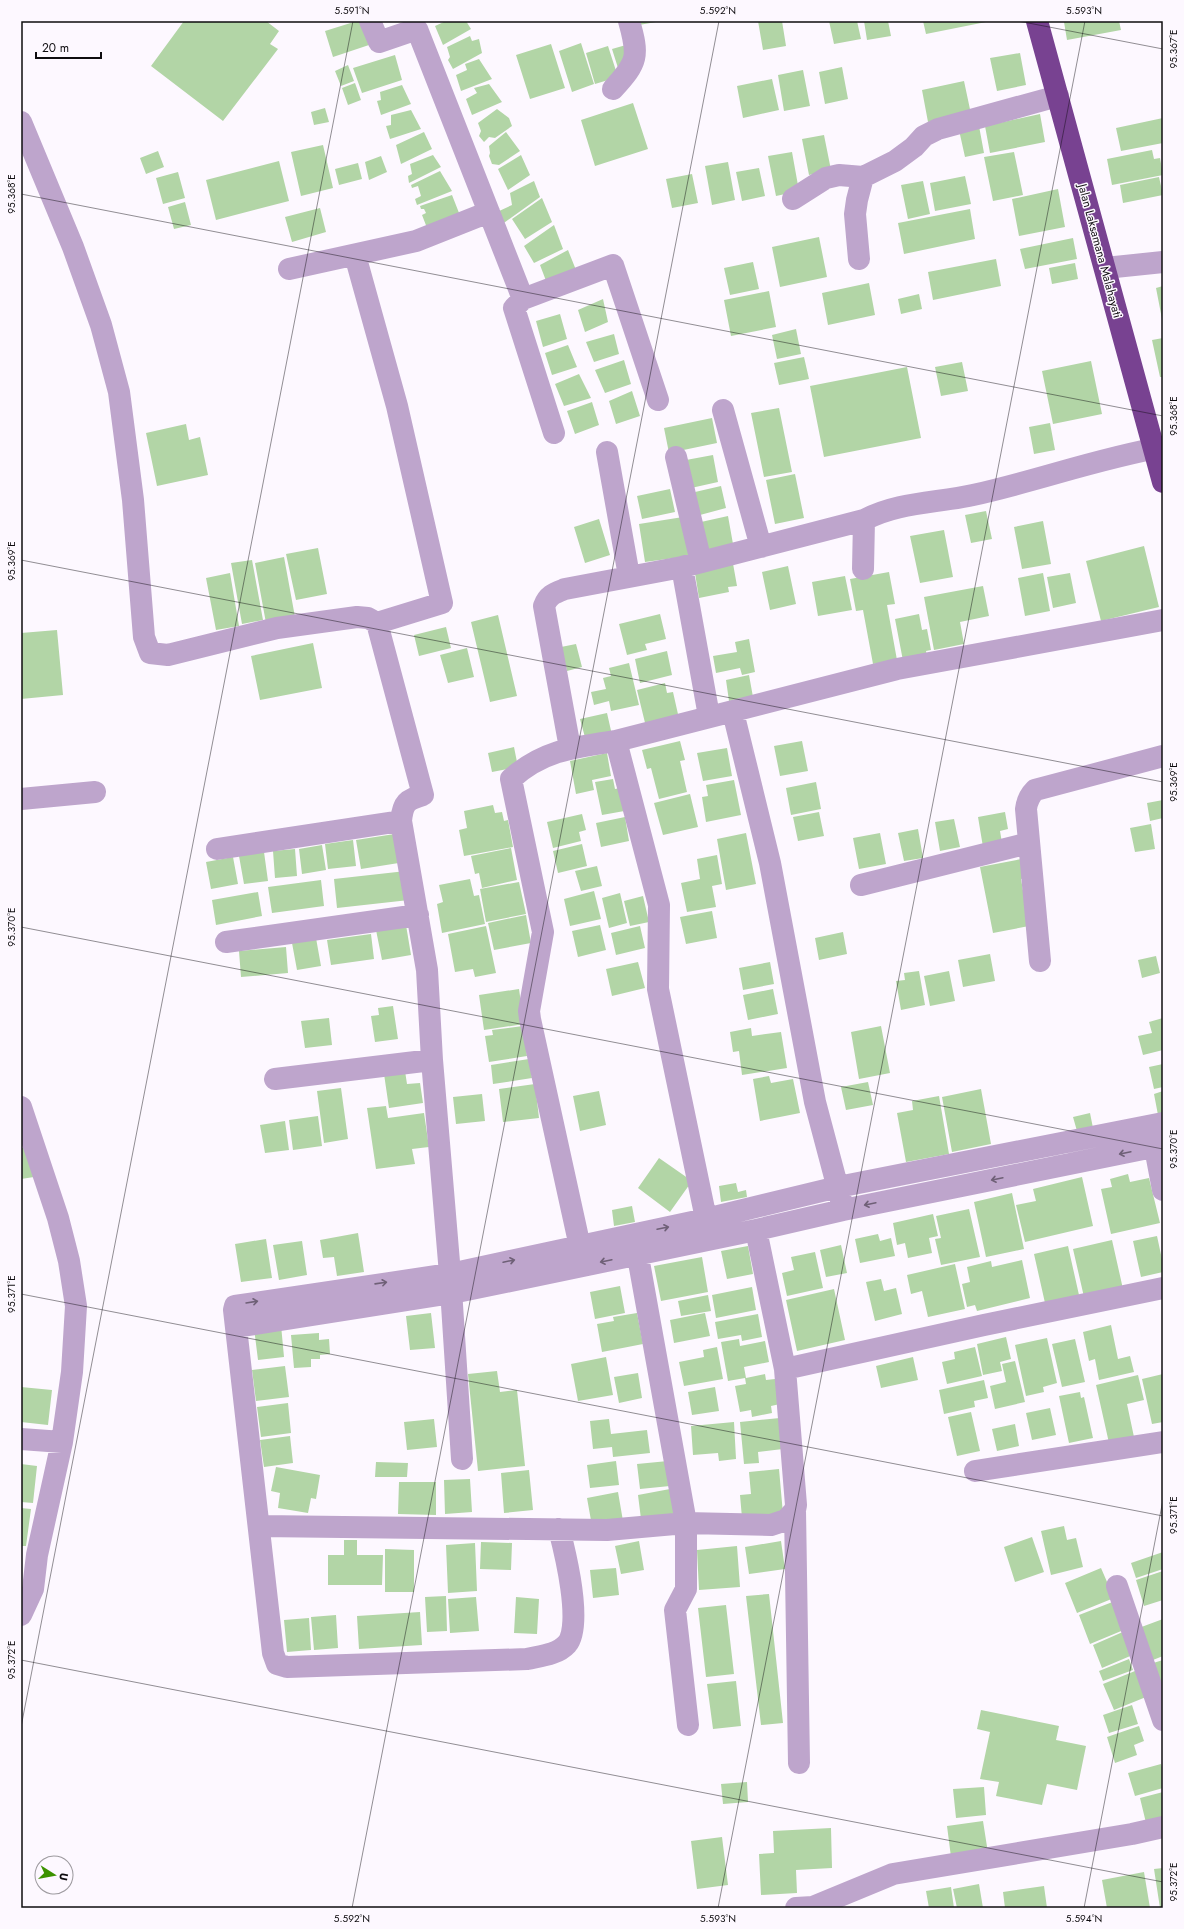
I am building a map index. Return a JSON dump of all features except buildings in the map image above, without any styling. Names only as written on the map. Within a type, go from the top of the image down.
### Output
[{"type":"highway","name":"Jalan Laksamana Malahayati","points":[[1037,21],[1105,268],[1159,447],[1163,482]]},
{"type":"street","points":[[370,21],[379,42],[416,29],[523,299]]},
{"type":"street","points":[[613,89],[629,71],[636,57],[634,38],[629,21]]},
{"type":"street","points":[[793,199],[826,178],[839,175],[862,177],[895,161],[914,147],[924,136],[938,129],[1058,96]]},
{"type":"street","points":[[21,122],[73,247],[101,325],[119,392],[133,500],[144,638],[150,653],[168,655],[277,628],[357,617],[368,618],[377,623],[423,795],[410,799],[405,803],[401,821],[427,970],[432,1060],[451,1283],[462,1459]]},
{"type":"street","points":[[859,259],[855,214],[856,200],[862,177]]},
{"type":"street","points":[[289,269],[416,242],[489,212]]},
{"type":"street","points":[[355,255],[397,406],[442,603],[377,623]]},
{"type":"street","points":[[1105,268],[1163,262]]},
{"type":"street","points":[[554,433],[514,308],[523,299],[613,265],[658,400]]},
{"type":"street","points":[[723,410],[760,547]]},
{"type":"street","points":[[570,748],[544,606],[547,599],[553,594],[565,589],[692,565],[864,520],[877,513],[896,508],[973,495],[1159,447]]},
{"type":"street","points":[[607,452],[629,576]]},
{"type":"street","points":[[676,457],[692,565],[709,716]]},
{"type":"street","points":[[863,569],[864,520]]},
{"type":"street","points":[[582,1256],[530,1018],[529,1011],[543,932],[511,779],[533,761],[570,748],[616,741],[897,669],[1163,620]]},
{"type":"street","points":[[733,712],[770,862],[815,1102],[843,1210]]},
{"type":"street","points":[[616,741],[659,905],[658,988],[708,1229]]},
{"type":"street","points":[[1040,961],[1026,809],[1027,801],[1035,790],[1163,756]]},
{"type":"street","points":[[21,799],[95,792]]},
{"type":"street","points":[[217,849],[401,821]]},
{"type":"street","points":[[861,885],[1029,843]]},
{"type":"street","points":[[226,942],[418,915]]},
{"type":"street","points":[[275,1079],[432,1060]]},
{"type":"street","points":[[21,1107],[58,1218],[69,1261],[76,1306],[72,1372],[62,1442],[29,1557],[33,1588],[21,1615]]},
{"type":"street","points":[[559,1529],[569,1568],[572,1602],[572,1631],[566,1645],[551,1654],[527,1659],[287,1667],[277,1664],[273,1653],[260,1526],[236,1327],[708,1229],[838,1187],[1157,1124],[1163,1190]]},
{"type":"street","points":[[708,1229],[756,1230],[843,1210],[1159,1146]]},
{"type":"street","points":[[756,1230],[785,1369],[796,1505],[798,1763]]},
{"type":"street","points":[[636,1244],[686,1523],[686,1589],[676,1610],[688,1725]]},
{"type":"street","points":[[785,1369],[984,1325],[1163,1288]]},
{"type":"street","points":[[21,1439],[62,1442]]},
{"type":"street","points":[[975,1471],[1163,1442]]},
{"type":"street","points":[[260,1526],[607,1530],[686,1523],[771,1525],[786,1520],[795,1510]]},
{"type":"street","points":[[1117,1586],[1163,1720]]},
{"type":"street","points":[[796,1908],[813,1907],[893,1874],[1132,1834],[1163,1827]]}]
